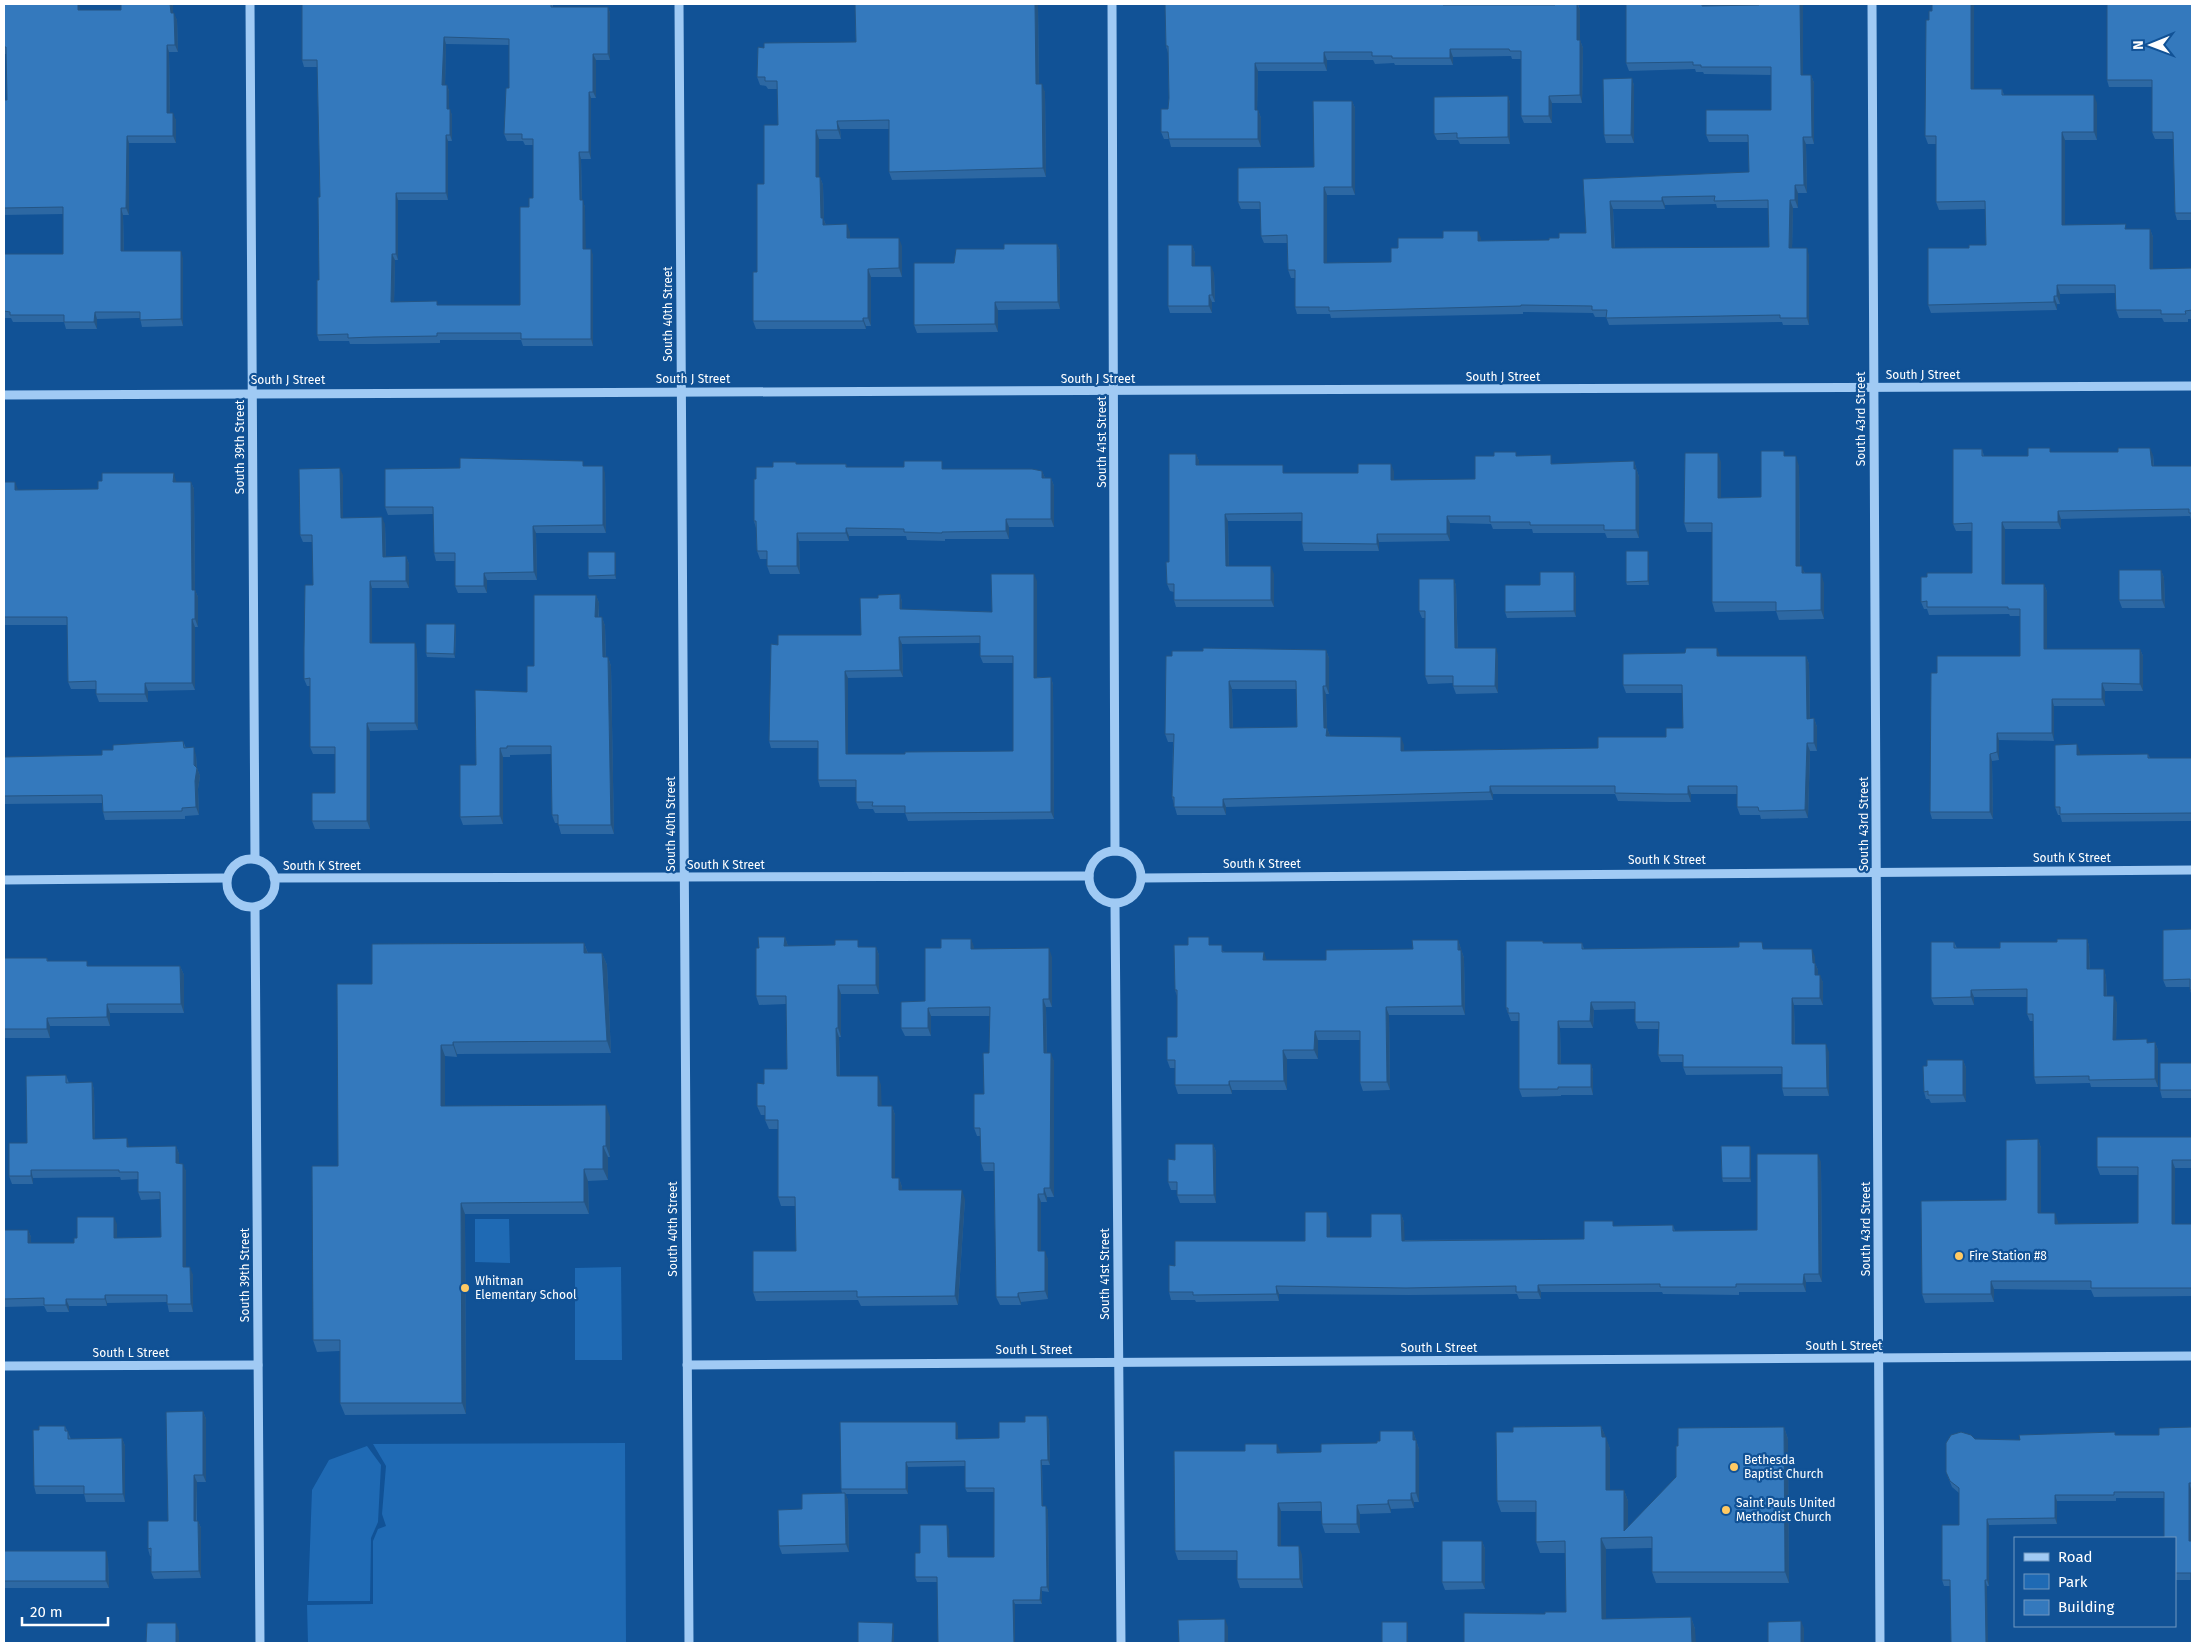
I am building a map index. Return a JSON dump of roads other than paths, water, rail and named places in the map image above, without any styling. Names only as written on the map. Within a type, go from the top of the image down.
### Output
[{"type":"street","name":"South 39th Street","points":[[250,4],[255,859]]},
{"type":"street","name":"South 40th Street","points":[[679,4],[689,1643]]},
{"type":"street","name":"South 41st Street","points":[[1112,4],[1115,851]]},
{"type":"street","name":"South 43rd Street","points":[[1872,4],[1880,1643]]},
{"type":"street","name":"South J Street","points":[[4,394],[1114,392],[2192,386]]},
{"type":"street","points":[[1115,851],[1131,856],[1140,869],[1142,878],[1137,893],[1123,903],[1115,904],[1099,898],[1090,884],[1089,876],[1094,861],[1100,856],[1115,851]]},
{"type":"street","points":[[255,859],[267,866],[274,878],[275,886],[268,900],[255,907],[247,907],[233,900],[228,894],[227,878],[234,866],[240,861],[255,859]]},
{"type":"street","name":"South K Street","points":[[1142,878],[2192,870]]},
{"type":"street","name":"South K Street","points":[[274,878],[1089,876]]},
{"type":"street","points":[[4,880],[227,878]]},
{"type":"street","name":"South 41st Street","points":[[1115,904],[1121,1643]]},
{"type":"street","name":"South 39th Street","points":[[255,907],[260,1643]]},
{"type":"street","name":"South L Street","points":[[687,1365],[2192,1356]]},
{"type":"street","name":"South L Street","points":[[4,1366],[258,1365]]},
{"type":"place","name":"Fire Station #8","points":[[1959,1256]]},
{"type":"place","name":"Whitman Elementary School","points":[[465,1288]]},
{"type":"place","name":"Bethesda Baptist Church","points":[[1734,1467]]},
{"type":"place","name":"Saint Pauls United Methodist Church","points":[[1726,1510]]}]
